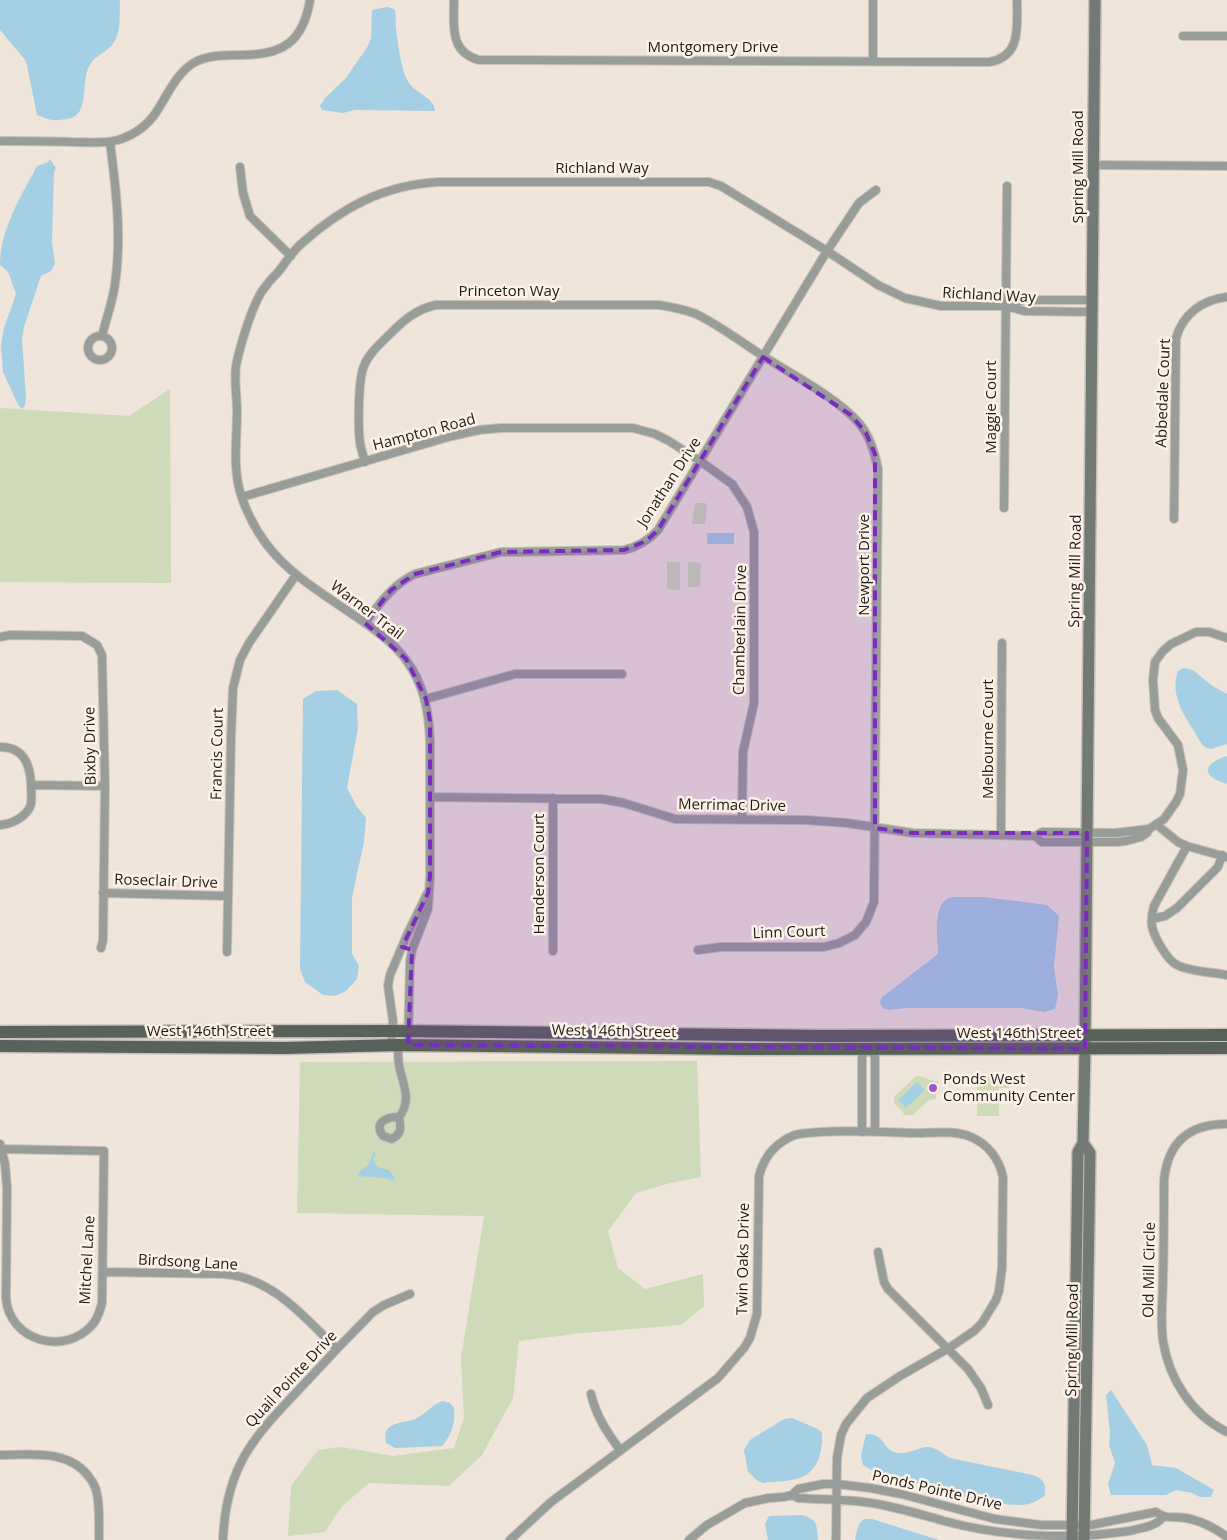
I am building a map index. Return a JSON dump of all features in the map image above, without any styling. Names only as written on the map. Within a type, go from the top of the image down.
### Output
[{"type":"main road","name":"West 146th Street","points":[[0,1032],[409,1031],[867,1035],[1227,1035]]},
{"type":"main road","points":[[683,1033],[683,1048]]},
{"type":"main road","name":"West 146th Street","points":[[0,1046],[284,1048],[399,1045],[683,1048],[1227,1048]]},
{"type":"street","points":[[0,140],[110,142],[128,136],[150,121],[179,76],[194,62],[212,56],[267,54],[280,50],[290,43],[302,27],[310,0]]},
{"type":"street","name":"Montgomery Drive","points":[[454,0],[454,27],[457,42],[465,54],[479,60],[989,62],[1007,54],[1013,46],[1016,37],[1017,0]]},
{"type":"street","points":[[873,0],[873,61]]},
{"type":"street","name":"Spring Mill Road","points":[[1078,1539],[1078,1152],[1083,1143],[1085,1049],[1095,0]]},
{"type":"street","points":[[1183,36],[1227,36]]},
{"type":"street","points":[[102,336],[117,272],[118,208],[110,142]]},
{"type":"street","points":[[1093,165],[1227,166]]},
{"type":"street","points":[[240,167],[244,199],[250,216],[290,256]]},
{"type":"street","name":"Richland Way","points":[[237,433],[236,367],[250,317],[262,292],[300,245],[341,213],[360,202],[392,189],[422,183],[709,182],[721,186],[827,251],[878,285],[905,298],[941,306],[1006,306],[1024,312],[1092,312]]},
{"type":"street","name":"Maggie Court","points":[[1004,508],[1007,186]]},
{"type":"street","name":"Jonathan Drive","points":[[365,623],[384,596],[406,579],[466,560],[508,551],[624,550],[640,545],[658,530],[827,251],[859,203],[876,190]]},
{"type":"street","name":"Abbedale Court","points":[[1174,519],[1176,338],[1182,324],[1194,310],[1210,301],[1227,298]]},
{"type":"street","points":[[1006,306],[1024,300],[1093,300]]},
{"type":"street","name":"Princeton Way","points":[[365,462],[360,442],[363,368],[376,348],[410,315],[436,305],[673,307],[698,315],[763,356]]},
{"type":"street","name":"Newport Drive","points":[[763,356],[830,399],[851,415],[866,433],[875,454],[878,469],[878,496],[875,828]]},
{"type":"street","name":"Hampton Road","points":[[242,497],[452,436],[479,430],[501,428],[632,428],[655,434],[700,461]]},
{"type":"street","name":"Warner Trail","points":[[237,433],[237,464],[242,497],[253,525],[265,544],[296,575],[365,623],[396,648],[406,659],[418,679],[426,699],[430,721],[430,876],[428,909],[412,950],[409,978],[409,1031],[399,1045]]},
{"type":"street","name":"Chamberlain Drive","points":[[700,461],[726,479],[737,490],[750,514],[754,532],[754,703],[743,752],[742,820]]},
{"type":"street","name":"Francis Court","points":[[227,952],[232,701],[236,674],[248,643],[296,575]]},
{"type":"street","name":"Merrimac Drive","points":[[430,798],[578,798],[614,801],[675,819],[806,820],[846,823],[920,833],[1035,836],[1042,842],[1087,838],[1126,841],[1141,837],[1169,813],[1178,799],[1182,787],[1183,770],[1178,746],[1158,718],[1155,710],[1153,680],[1155,662],[1171,644],[1196,632],[1209,632],[1227,638]]},
{"type":"street","name":"Bixby Drive","points":[[0,638],[10,635],[79,635],[92,641],[100,651],[103,664],[105,786],[103,940],[101,948]]},
{"type":"street","name":"Melbourne Court","points":[[1001,835],[1002,643]]},
{"type":"street","points":[[426,699],[515,674],[622,674]]},
{"type":"street","points":[[0,747],[8,747],[20,753],[30,771],[31,803],[28,810],[13,823],[0,826]]},
{"type":"street","points":[[30,785],[105,786]]},
{"type":"street","name":"Henderson Court","points":[[553,798],[553,951]]},
{"type":"street","points":[[1152,919],[1165,916],[1177,908],[1218,866],[1224,856],[1178,842],[1157,824]]},
{"type":"street","name":"Linn Court","points":[[698,950],[721,947],[824,947],[840,943],[855,935],[866,922],[874,902],[875,828]]},
{"type":"street","points":[[1187,846],[1154,906],[1152,927],[1171,962],[1186,968],[1227,975]]},
{"type":"street","name":"Roseclair Drive","points":[[104,893],[228,896]]},
{"type":"street","name":"Warner Trail","points":[[399,1045],[393,1031],[388,986],[390,976],[420,905],[428,893]]},
{"type":"street","points":[[402,947],[412,950]]},
{"type":"street","points":[[867,1035],[868,1048],[875,1056],[869,1132]]},
{"type":"street","points":[[399,1045],[399,1066],[403,1076],[406,1100],[405,1107],[399,1117]]},
{"type":"street","points":[[868,1048],[862,1056],[869,1132]]},
{"type":"street","name":"Old Mill Circle","points":[[1227,1124],[1207,1125],[1190,1132],[1181,1139],[1168,1158],[1164,1180],[1162,1327],[1167,1358],[1178,1385],[1197,1410],[1227,1432]]},
{"type":"street","name":"Twin Oaks Drive","points":[[510,1540],[551,1502],[718,1378],[744,1348],[750,1338],[757,1314],[759,1176],[765,1159],[770,1152],[785,1140],[796,1135],[869,1132],[953,1134],[970,1137],[987,1147],[1001,1169],[1004,1188],[1003,1259],[999,1291],[996,1300],[982,1323],[949,1348],[883,1386],[867,1398],[846,1424],[841,1435],[837,1458],[836,1540]]},
{"type":"street","name":"Mitchel Lane","points":[[1,1147],[104,1151],[102,1303],[94,1322],[79,1335],[71,1339],[52,1342],[35,1338],[22,1330],[11,1317],[6,1304],[7,1188],[1,1147]]},
{"type":"street","points":[[878,1252],[884,1282],[888,1289],[949,1348],[972,1374],[981,1388],[988,1405]]},
{"type":"street","name":"Birdsong Lane","points":[[103,1272],[224,1274],[257,1282],[285,1299],[337,1349]]},
{"type":"street","name":"Quail Pointe Drive","points":[[223,1540],[227,1500],[238,1466],[266,1424],[379,1308],[410,1294]]},
{"type":"street","points":[[591,1394],[595,1410],[601,1422],[620,1450]]},
{"type":"street","points":[[0,1455],[52,1456],[64,1458],[79,1466],[92,1481],[97,1493],[99,1540]]},
{"type":"street","name":"Ponds Pointe Drive","points":[[792,1495],[798,1489],[837,1484],[901,1494],[996,1519],[1041,1525],[1078,1525],[1156,1512],[1163,1517],[1186,1518],[1205,1524],[1227,1537]]},
{"type":"street","name":"Ponds Pointe Drive","points":[[689,1540],[707,1525],[746,1503],[792,1495],[798,1498],[880,1504],[995,1533],[1027,1537],[1078,1539],[1108,1536],[1157,1524],[1163,1517]]},
{"type":"highlighted area","points":[[763,357],[851,415],[866,433],[875,454],[875,828],[913,833],[1087,833],[1085,1049],[408,1045],[412,950],[402,947],[428,893],[430,876],[430,721],[426,699],[406,659],[365,623],[391,590],[415,574],[501,552],[624,550],[646,541],[658,530]]},
{"type":"green space","points":[[170,389],[171,583],[0,582],[0,408],[129,416]]},
{"type":"green space","points":[[695,503],[705,503],[707,505],[705,524],[692,524]]},
{"type":"green space","points":[[667,562],[680,562],[680,590],[667,589]]},
{"type":"green space","points":[[688,562],[701,563],[700,587],[688,587]]},
{"type":"green space","points":[[697,1061],[701,1177],[670,1183],[636,1193],[608,1231],[618,1268],[645,1289],[703,1274],[704,1306],[681,1325],[583,1333],[519,1341],[513,1398],[482,1455],[449,1486],[369,1483],[342,1506],[325,1532],[288,1536],[291,1486],[318,1450],[341,1447],[393,1456],[454,1448],[464,1418],[461,1358],[484,1216],[297,1213],[300,1062]]},
{"type":"green space","points":[[916,1076],[938,1081],[938,1093],[936,1093],[936,1099],[929,1100],[913,1115],[905,1115],[894,1103],[894,1097]]},
{"type":"green space","points":[[977,1077],[1009,1077],[1009,1088],[999,1088],[999,1116],[977,1116]]},
{"type":"water","points":[[0,0],[120,0],[117,35],[112,45],[91,63],[86,78],[80,111],[75,116],[55,120],[37,115],[26,61],[0,30]]},
{"type":"water","points":[[387,7],[395,11],[399,49],[406,78],[412,87],[432,103],[435,111],[355,110],[343,113],[322,110],[320,106],[325,98],[346,78],[368,46],[371,38],[372,10]]},
{"type":"water","points":[[50,159],[56,168],[54,173],[52,242],[55,264],[51,271],[41,276],[24,327],[22,339],[26,399],[22,409],[18,405],[3,372],[1,345],[4,328],[16,294],[8,272],[0,265],[1,252],[7,226],[24,189],[37,166],[48,162]]},
{"type":"water","points":[[707,533],[734,533],[734,544],[709,544],[707,543]]},
{"type":"water","points":[[1184,668],[1193,670],[1211,685],[1227,694],[1227,744],[1211,749],[1205,747],[1185,717],[1178,703],[1175,687],[1178,671]]},
{"type":"water","points":[[337,690],[357,704],[358,728],[347,788],[357,807],[366,818],[364,842],[352,897],[352,954],[359,966],[357,979],[346,991],[335,996],[323,995],[305,982],[300,969],[303,699],[316,691]]},
{"type":"water","points":[[1227,756],[1227,784],[1213,777],[1209,774],[1208,770],[1209,766],[1213,763]]},
{"type":"water","points":[[952,897],[984,897],[1047,905],[1059,916],[1054,967],[1058,995],[1055,1009],[1044,1012],[1021,1008],[906,1008],[889,1010],[883,1008],[880,1003],[881,998],[938,954],[938,913],[945,900]]},
{"type":"water","points":[[917,1082],[925,1090],[906,1108],[898,1100]]},
{"type":"water","points":[[374,1152],[376,1154],[373,1159],[375,1164],[381,1168],[388,1169],[395,1178],[394,1181],[384,1178],[359,1176],[358,1173],[368,1165]]},
{"type":"water","points":[[1111,1390],[1147,1445],[1152,1465],[1176,1468],[1214,1490],[1211,1497],[1200,1497],[1192,1493],[1176,1490],[1166,1495],[1111,1495],[1108,1484],[1115,1463],[1109,1445],[1110,1432],[1106,1395]]},
{"type":"water","points":[[442,1401],[450,1403],[454,1408],[454,1424],[449,1437],[442,1446],[395,1448],[386,1443],[385,1436],[390,1427],[415,1419]]},
{"type":"water","points":[[792,1418],[818,1429],[822,1433],[821,1452],[816,1464],[808,1474],[798,1479],[763,1483],[758,1481],[748,1472],[744,1450],[750,1440],[784,1419]]},
{"type":"water","points":[[866,1434],[872,1434],[880,1438],[890,1450],[898,1453],[929,1447],[950,1458],[1033,1475],[1044,1482],[1045,1495],[1037,1501],[1027,1504],[1001,1504],[964,1497],[873,1471],[863,1465],[861,1456]]},
{"type":"water","points":[[802,1515],[811,1519],[816,1524],[818,1540],[768,1540],[765,1524],[769,1516]]},
{"type":"water","points":[[864,1519],[872,1519],[939,1540],[855,1540],[859,1526]]},
{"type":"place","name":"Ponds West Community Center","points":[[933,1088]]}]
